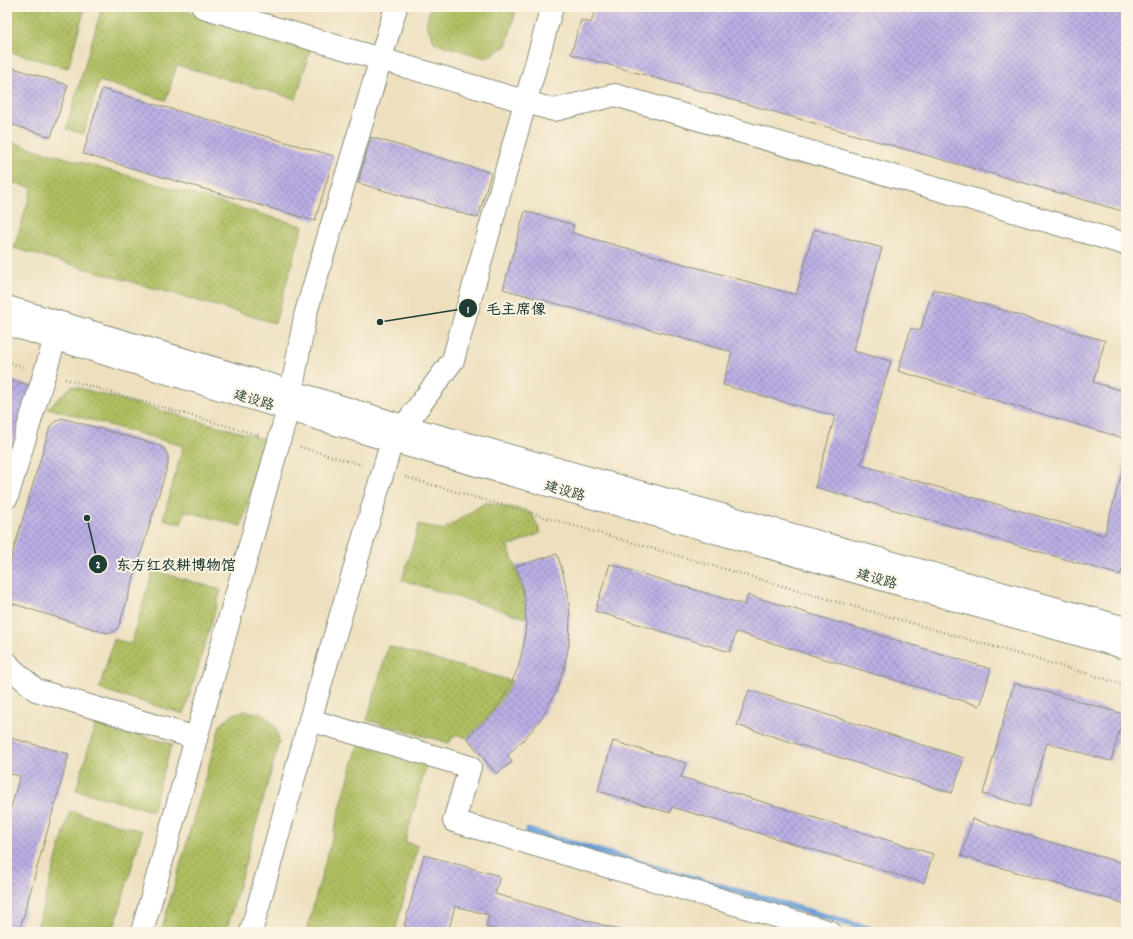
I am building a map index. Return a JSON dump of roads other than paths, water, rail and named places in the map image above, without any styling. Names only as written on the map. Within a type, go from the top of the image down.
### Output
[{"type":"street","points":[[203,7],[554,110],[615,95],[1126,244]]},
{"type":"street","points":[[142,932],[290,400],[306,316],[396,7]]},
{"type":"street","points":[[250,932],[310,720],[384,471],[398,434],[453,360],[552,7]]},
{"type":"street","name":"建设路","points":[[7,307],[398,434],[1126,648]]},
{"type":"street","name":"建设路","points":[[7,324],[290,400]]},
{"type":"street","points":[[7,497],[55,338]]},
{"type":"street","name":"建设路","points":[[398,434],[1126,628]]},
{"type":"street","points":[[7,662],[12,669],[36,690],[196,738]]},
{"type":"street","points":[[310,720],[470,767],[454,821],[830,932]]},
{"type":"waterway","points":[[528,831],[879,932]]},
{"type":"place","name":"毛主席像","points":[[380,322]]},
{"type":"place","name":"东方红农耕博物馆","points":[[87,518]]}]
